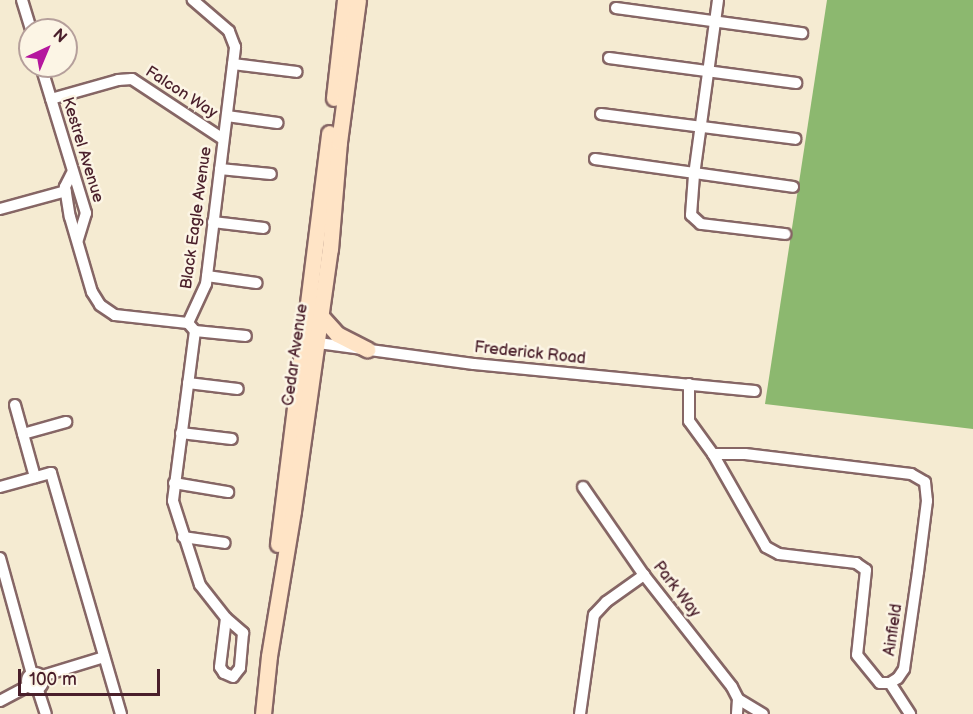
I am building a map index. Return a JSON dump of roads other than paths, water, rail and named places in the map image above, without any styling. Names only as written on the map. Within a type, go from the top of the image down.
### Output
[{"type":"main road","name":"Cedar Avenue","points":[[264,714],[269,656],[293,511],[345,0]]},
{"type":"main road","name":"Cedar Avenue","points":[[258,714],[309,342],[319,314],[330,249],[339,142],[358,0]]},
{"type":"main road","points":[[319,314],[337,334],[367,349]]},
{"type":"street","points":[[22,0],[27,18]]},
{"type":"street","name":"Black Eagle Avenue","points":[[193,0],[232,35],[235,46],[207,276],[192,327],[188,383],[173,501],[200,585],[226,618],[244,635],[240,670],[233,676],[224,673],[220,667],[226,618]]},
{"type":"street","points":[[718,0],[694,175],[691,215],[701,224],[785,234]]},
{"type":"street","points":[[616,8],[802,33]]},
{"type":"street","points":[[609,58],[796,83]]},
{"type":"street","points":[[233,64],[297,72]]},
{"type":"street","name":"Kestrel Avenue","points":[[45,78],[86,213],[78,243]]},
{"type":"street","name":"Falcon Way","points":[[51,99],[110,82],[132,79],[223,139]]},
{"type":"street","points":[[601,114],[795,139]]},
{"type":"street","points":[[228,116],[278,123]]},
{"type":"street","points":[[595,159],[694,175],[793,187]]},
{"type":"street","points":[[220,169],[271,174]]},
{"type":"street","points":[[0,209],[66,191],[72,173]]},
{"type":"street","name":"Kestrel Avenue","points":[[66,191],[78,243],[94,296],[105,310],[115,315],[246,336]]},
{"type":"street","points":[[213,222],[264,228]]},
{"type":"street","points":[[207,276],[257,283]]},
{"type":"street","name":"Frederick Road","points":[[309,342],[474,364],[755,391]]},
{"type":"street","points":[[188,383],[238,389]]},
{"type":"street","name":"Ainfield","points":[[689,384],[688,420],[713,453],[769,550],[779,554],[856,563],[866,570],[857,655],[875,680],[880,683],[890,683],[898,678],[904,669],[927,501],[925,482],[911,474],[745,454],[713,453]]},
{"type":"street","points":[[15,405],[35,477]]},
{"type":"street","points":[[23,434],[66,422]]},
{"type":"street","points":[[181,433],[232,439]]},
{"type":"street","points":[[0,487],[51,473],[121,714]]},
{"type":"street","points":[[174,483],[228,492]]},
{"type":"street","name":"Park Way","points":[[583,487],[644,575],[732,687],[738,699]]},
{"type":"street","points":[[183,537],[225,543]]},
{"type":"street","points":[[0,558],[37,675],[44,684],[17,692],[0,694]]},
{"type":"street","points":[[580,714],[594,615],[606,602],[644,575]]},
{"type":"street","points":[[37,675],[104,657]]},
{"type":"street","points":[[890,683],[910,714]]},
{"type":"street","points":[[33,688],[46,714]]},
{"type":"street","points":[[0,701],[17,692]]},
{"type":"street","points":[[737,714],[738,699],[763,714]]}]
